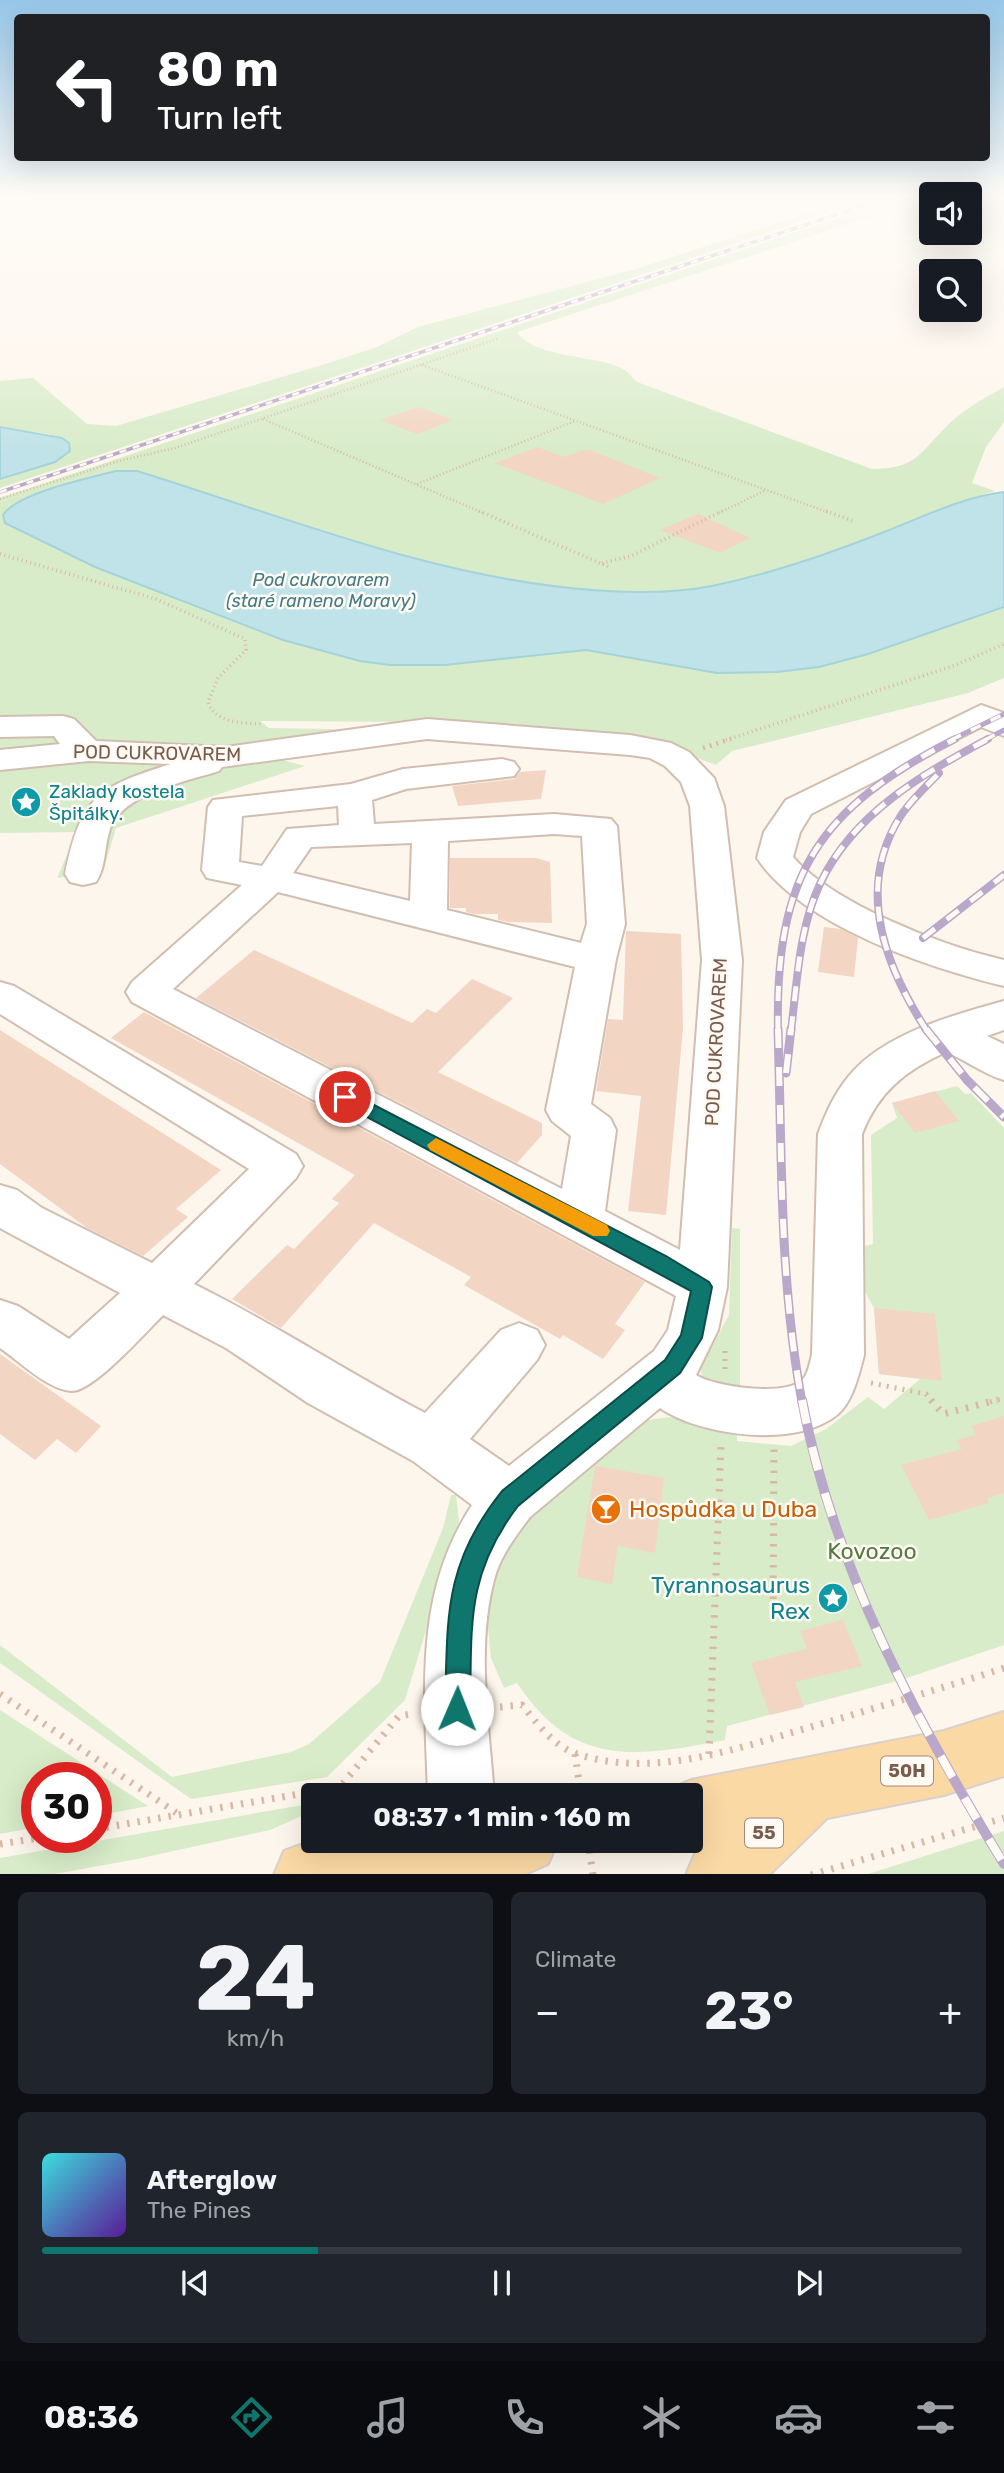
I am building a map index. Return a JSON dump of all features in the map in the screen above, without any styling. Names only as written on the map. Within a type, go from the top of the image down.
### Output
[{"type":"main road","name":"50H","points":[[703,1784],[808,1792],[944,1763],[1004,1744]]},
{"type":"main road","name":"55","points":[[720,1874],[808,1792]]},
{"type":"main road","points":[[308,1874],[412,1853]]},
{"type":"street","points":[[996,714],[798,807],[782,832],[775,858],[782,870],[796,881],[876,926],[941,956],[1004,973]]},
{"type":"street","points":[[0,727],[63,726],[77,744],[89,751]]},
{"type":"street","name":"POD CUKROVAREM","points":[[0,760],[89,751],[226,757],[427,729],[630,745],[659,750],[677,759],[697,778],[707,806],[722,960],[700,1303],[682,1355],[661,1376],[510,1499],[492,1522],[479,1547],[467,1573],[461,1602],[457,1709],[468,1783]]},
{"type":"street","points":[[83,874],[93,829],[110,805],[136,789],[226,757]]},
{"type":"street","points":[[502,769],[403,779],[354,794],[225,807],[220,870],[271,878],[596,959]]},
{"type":"street","points":[[354,794],[356,835]]},
{"type":"street","points":[[580,1220],[594,1130],[568,1110],[596,959],[606,924],[598,825],[554,824],[300,837],[271,878],[146,992],[580,1220],[700,1303]]},
{"type":"street","points":[[428,918],[430,832]]},
{"type":"street","points":[[0,996],[280,1166],[159,1288],[72,1369],[0,1321]]},
{"type":"street","points":[[661,1376],[688,1398],[723,1408],[775,1412],[803,1408],[827,1390],[838,1355],[840,1134],[846,1109],[867,1082],[899,1058],[945,1036],[1004,1015]]},
{"type":"street","points":[[945,1036],[986,1052],[1004,1065]]},
{"type":"street","points":[[0,1203],[25,1220],[244,1333],[327,1387],[432,1444],[510,1499]]},
{"type":"street","points":[[432,1444],[519,1345]]},
{"type":"path","points":[[0,499],[119,461],[175,448],[497,339]]},
{"type":"path","points":[[421,365],[855,522]]},
{"type":"path","points":[[262,418],[609,567]]},
{"type":"path","points":[[416,485],[576,421]]},
{"type":"path","points":[[601,563],[631,556],[767,490]]},
{"type":"path","points":[[0,554],[58,568],[185,610],[245,639],[246,650],[217,678],[207,696],[207,706],[213,714],[229,720],[270,724]]},
{"type":"path","points":[[677,759],[722,740],[956,665],[1004,644]]},
{"type":"path","points":[[700,1303],[726,1327],[700,1783]]},
{"type":"path","points":[[832,1375],[926,1394],[943,1414],[1004,1398]]},
{"type":"path","points":[[773,1620],[775,1412]]},
{"type":"path","points":[[702,1783],[911,1699],[1004,1668]]},
{"type":"path","points":[[0,1694],[181,1816]]},
{"type":"path","points":[[579,1783],[575,1754],[609,1761],[638,1762],[697,1783]]},
{"type":"path","points":[[112,1827],[301,1797]]},
{"type":"path","points":[[811,1874],[1004,1818]]},
{"type":"path","points":[[0,1843],[21,1840]]},
{"type":"path","points":[[590,1853],[593,1874]]},
{"type":"green space","points":[[585,282],[618,282],[0,488],[0,479],[55,462],[70,451],[70,446],[49,434],[0,427],[0,381],[33,378],[87,424],[116,426],[377,347],[418,327]]},
{"type":"green space","points":[[645,282],[669,282],[517,332],[536,347],[610,364],[626,371],[637,382],[872,469],[899,466],[908,462],[924,451],[961,413],[1004,387],[1004,422],[986,447],[972,483],[995,491],[782,570],[709,587],[637,592],[564,588],[492,577],[347,539],[137,471],[87,478],[26,499],[3,515],[95,567],[283,640],[360,661],[390,665],[445,665],[587,650],[717,673],[777,672],[819,667],[868,654],[1004,607],[1004,678],[968,693],[732,751],[716,765],[656,743],[431,722],[260,721],[269,728],[391,730],[241,749],[305,766],[116,828],[103,872],[57,878],[77,832],[0,833],[0,498]]},
{"type":"green space","name":"Kovozoo","points":[[957,1086],[965,1094],[971,1093],[1004,1128],[1004,1645],[901,1680],[727,1726],[725,1740],[635,1752],[609,1750],[584,1743],[561,1731],[539,1711],[517,1683],[504,1688],[491,1658],[486,1607],[490,1583],[520,1524],[647,1421],[670,1417],[692,1419],[737,1432],[737,1441],[791,1446],[826,1429],[868,1397],[884,1409],[920,1379],[879,1374],[874,1308],[855,1274],[856,1248],[873,1244],[871,1135],[897,1118],[892,1103]]},
{"type":"green space","points":[[732,1228],[740,1229],[740,1391],[704,1379],[700,1369],[729,1315]]},
{"type":"green space","points":[[451,1495],[456,1495],[459,1521],[405,1700],[327,1777],[191,1799],[0,1663],[0,1645],[172,1777],[291,1752],[309,1744],[380,1682],[443,1528]]},
{"type":"green space","points":[[0,1710],[80,1762],[21,1762],[21,1830],[0,1834]]},
{"type":"green space","points":[[112,1783],[148,1806],[112,1813]]},
{"type":"green space","points":[[301,1805],[301,1816],[270,1830],[55,1874],[0,1874],[0,1858],[29,1853],[112,1853],[112,1838]]},
{"type":"green space","points":[[1004,1831],[1004,1874],[868,1874]]},
{"type":"water","points":[[0,427],[62,438],[69,443],[70,451],[55,462],[0,479]]},
{"type":"water","name":"Pod cukrovarem (staré rameno Moravy)","points":[[116,471],[137,471],[412,558],[517,581],[623,592],[694,589],[756,576],[842,548],[958,503],[1004,492],[1004,607],[868,654],[819,667],[777,672],[717,673],[586,650],[445,665],[390,665],[360,661],[283,640],[95,567],[5,523],[3,515],[23,500],[55,487]]},
{"type":"building","points":[[419,407],[453,420],[417,434],[380,420]]},
{"type":"building","points":[[537,447],[564,457],[587,449],[660,478],[603,504],[495,463]]},
{"type":"building","points":[[698,514],[750,538],[720,553],[660,530]]},
{"type":"building","points":[[546,770],[541,799],[458,806],[452,786],[514,779],[520,772]]},
{"type":"building","points":[[450,858],[536,858],[550,862],[552,923],[509,922],[498,920],[498,914],[474,914],[466,912],[466,908],[450,908]]},
{"type":"building","points":[[824,927],[841,929],[858,938],[854,977],[818,972]]},
{"type":"building","points":[[626,931],[681,934],[683,1028],[666,1215],[628,1211],[641,1096],[596,1091],[608,1019],[623,1020]]},
{"type":"building","points":[[254,950],[412,1023],[427,1009],[436,1013],[472,979],[513,998],[438,1072],[542,1123],[542,1135],[517,1163],[196,998]]},
{"type":"building","points":[[144,1012],[645,1282],[615,1324],[625,1330],[603,1359],[563,1335],[560,1339],[464,1285],[471,1277],[374,1223],[281,1328],[232,1299],[287,1245],[294,1249],[339,1203],[332,1199],[355,1175],[111,1038]]},
{"type":"building","points":[[0,1030],[221,1170],[176,1209],[188,1217],[143,1256],[87,1228],[0,1164]]},
{"type":"building","points":[[935,1091],[959,1121],[915,1133],[892,1103]]},
{"type":"building","points":[[874,1308],[935,1314],[942,1381],[879,1374]]},
{"type":"building","points":[[0,1354],[101,1426],[76,1453],[57,1439],[35,1460],[0,1434]]},
{"type":"building","points":[[1004,1416],[1004,1493],[987,1498],[989,1503],[929,1520],[901,1465],[962,1449],[956,1440],[976,1435],[971,1426]]},
{"type":"building","points":[[595,1466],[664,1478],[655,1553],[618,1546],[612,1584],[577,1577]]},
{"type":"building","points":[[843,1620],[862,1666],[795,1682],[804,1707],[770,1715],[751,1663],[807,1649],[800,1631]]},
{"type":"railway","points":[[0,492],[631,282]]},
{"type":"railway","points":[[951,740],[1004,714]]},
{"type":"railway","points":[[985,740],[1004,730]]},
{"type":"railway","points":[[778,1030],[779,977],[785,930],[796,889],[814,853],[838,821],[869,792],[908,765],[955,739]]},
{"type":"railway","points":[[791,1031],[807,919],[820,884],[834,859],[851,836],[892,798],[939,766],[988,739]]},
{"type":"railway","points":[[927,1031],[888,954],[881,927],[879,872],[887,844],[900,817],[939,773]]},
{"type":"railway","points":[[923,938],[1004,875]]},
{"type":"railway","points":[[786,1073],[791,1029]]},
{"type":"railway","points":[[926,1029],[967,1080],[1004,1117]]},
{"type":"railway","points":[[778,1030],[785,1262],[802,1402]]},
{"type":"railway","points":[[802,1400],[834,1523],[856,1582],[910,1698],[971,1810],[1004,1864]]},
{"type":"slow traffic","points":[[436,1145],[600,1231]]},
{"type":"place","name":"Zaklady kostela Špitálky.","points":[[26,802]]},
{"type":"place","name":"Hospůdka u Duba","points":[[606,1509]]},
{"type":"place","name":"Tyrannosaurus Rex","points":[[833,1598]]},
{"type":"route","points":[[345,1097],[702,1287],[698,1319],[691,1338],[672,1367],[510,1499],[492,1522],[467,1573],[463,1588],[458,1629],[457,1709]]}]
